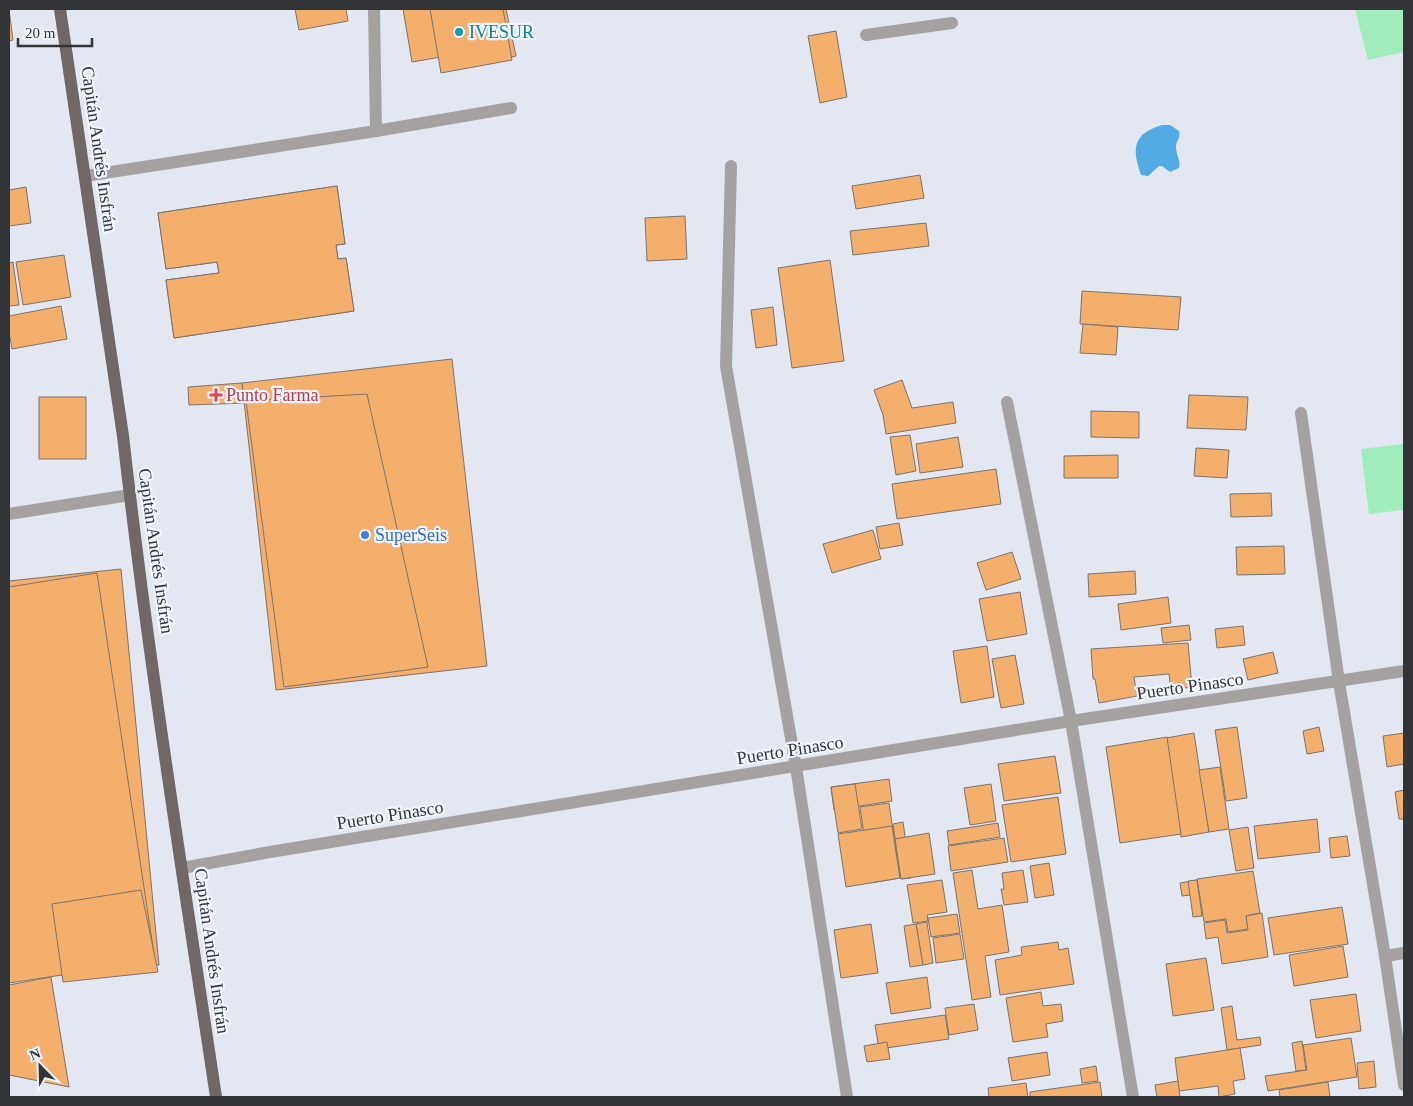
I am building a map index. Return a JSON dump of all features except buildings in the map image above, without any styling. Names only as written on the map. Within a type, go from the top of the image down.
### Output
[{"type":"main road","name":"Capitán Andrés Insfrán","points":[[60,9],[123,436],[182,868],[216,1097]]},
{"type":"street","points":[[374,9],[376,131]]},
{"type":"street","points":[[866,35],[952,23]]},
{"type":"street","points":[[85,176],[376,131],[510,108]]},
{"type":"street","points":[[731,166],[726,366],[796,767],[848,1097]]},
{"type":"street","points":[[1007,402],[1071,721],[1133,1097]]},
{"type":"street","points":[[1301,413],[1339,682],[1385,956],[1404,1085]]},
{"type":"street","points":[[9,514],[130,495]]},
{"type":"street","name":"Puerto Pinasco","points":[[182,868],[1071,721],[1404,671]]},
{"type":"street","points":[[1385,956],[1404,953]]},
{"type":"green space","points":[[1355,9],[1404,9],[1404,52],[1368,60]]},
{"type":"green space","points":[[1404,444],[1404,510],[1369,514],[1361,449]]},
{"type":"water","points":[[1162,125],[1170,125],[1179,131],[1176,147],[1179,168],[1170,172],[1159,166],[1148,176],[1141,175],[1136,157],[1137,144],[1145,133]]},
{"type":"place","name":"IVESUR","points":[[459,32]]},
{"type":"place","name":"Punto Farma","points":[[216,395]]},
{"type":"place","name":"SuperSeis","points":[[365,535]]}]
